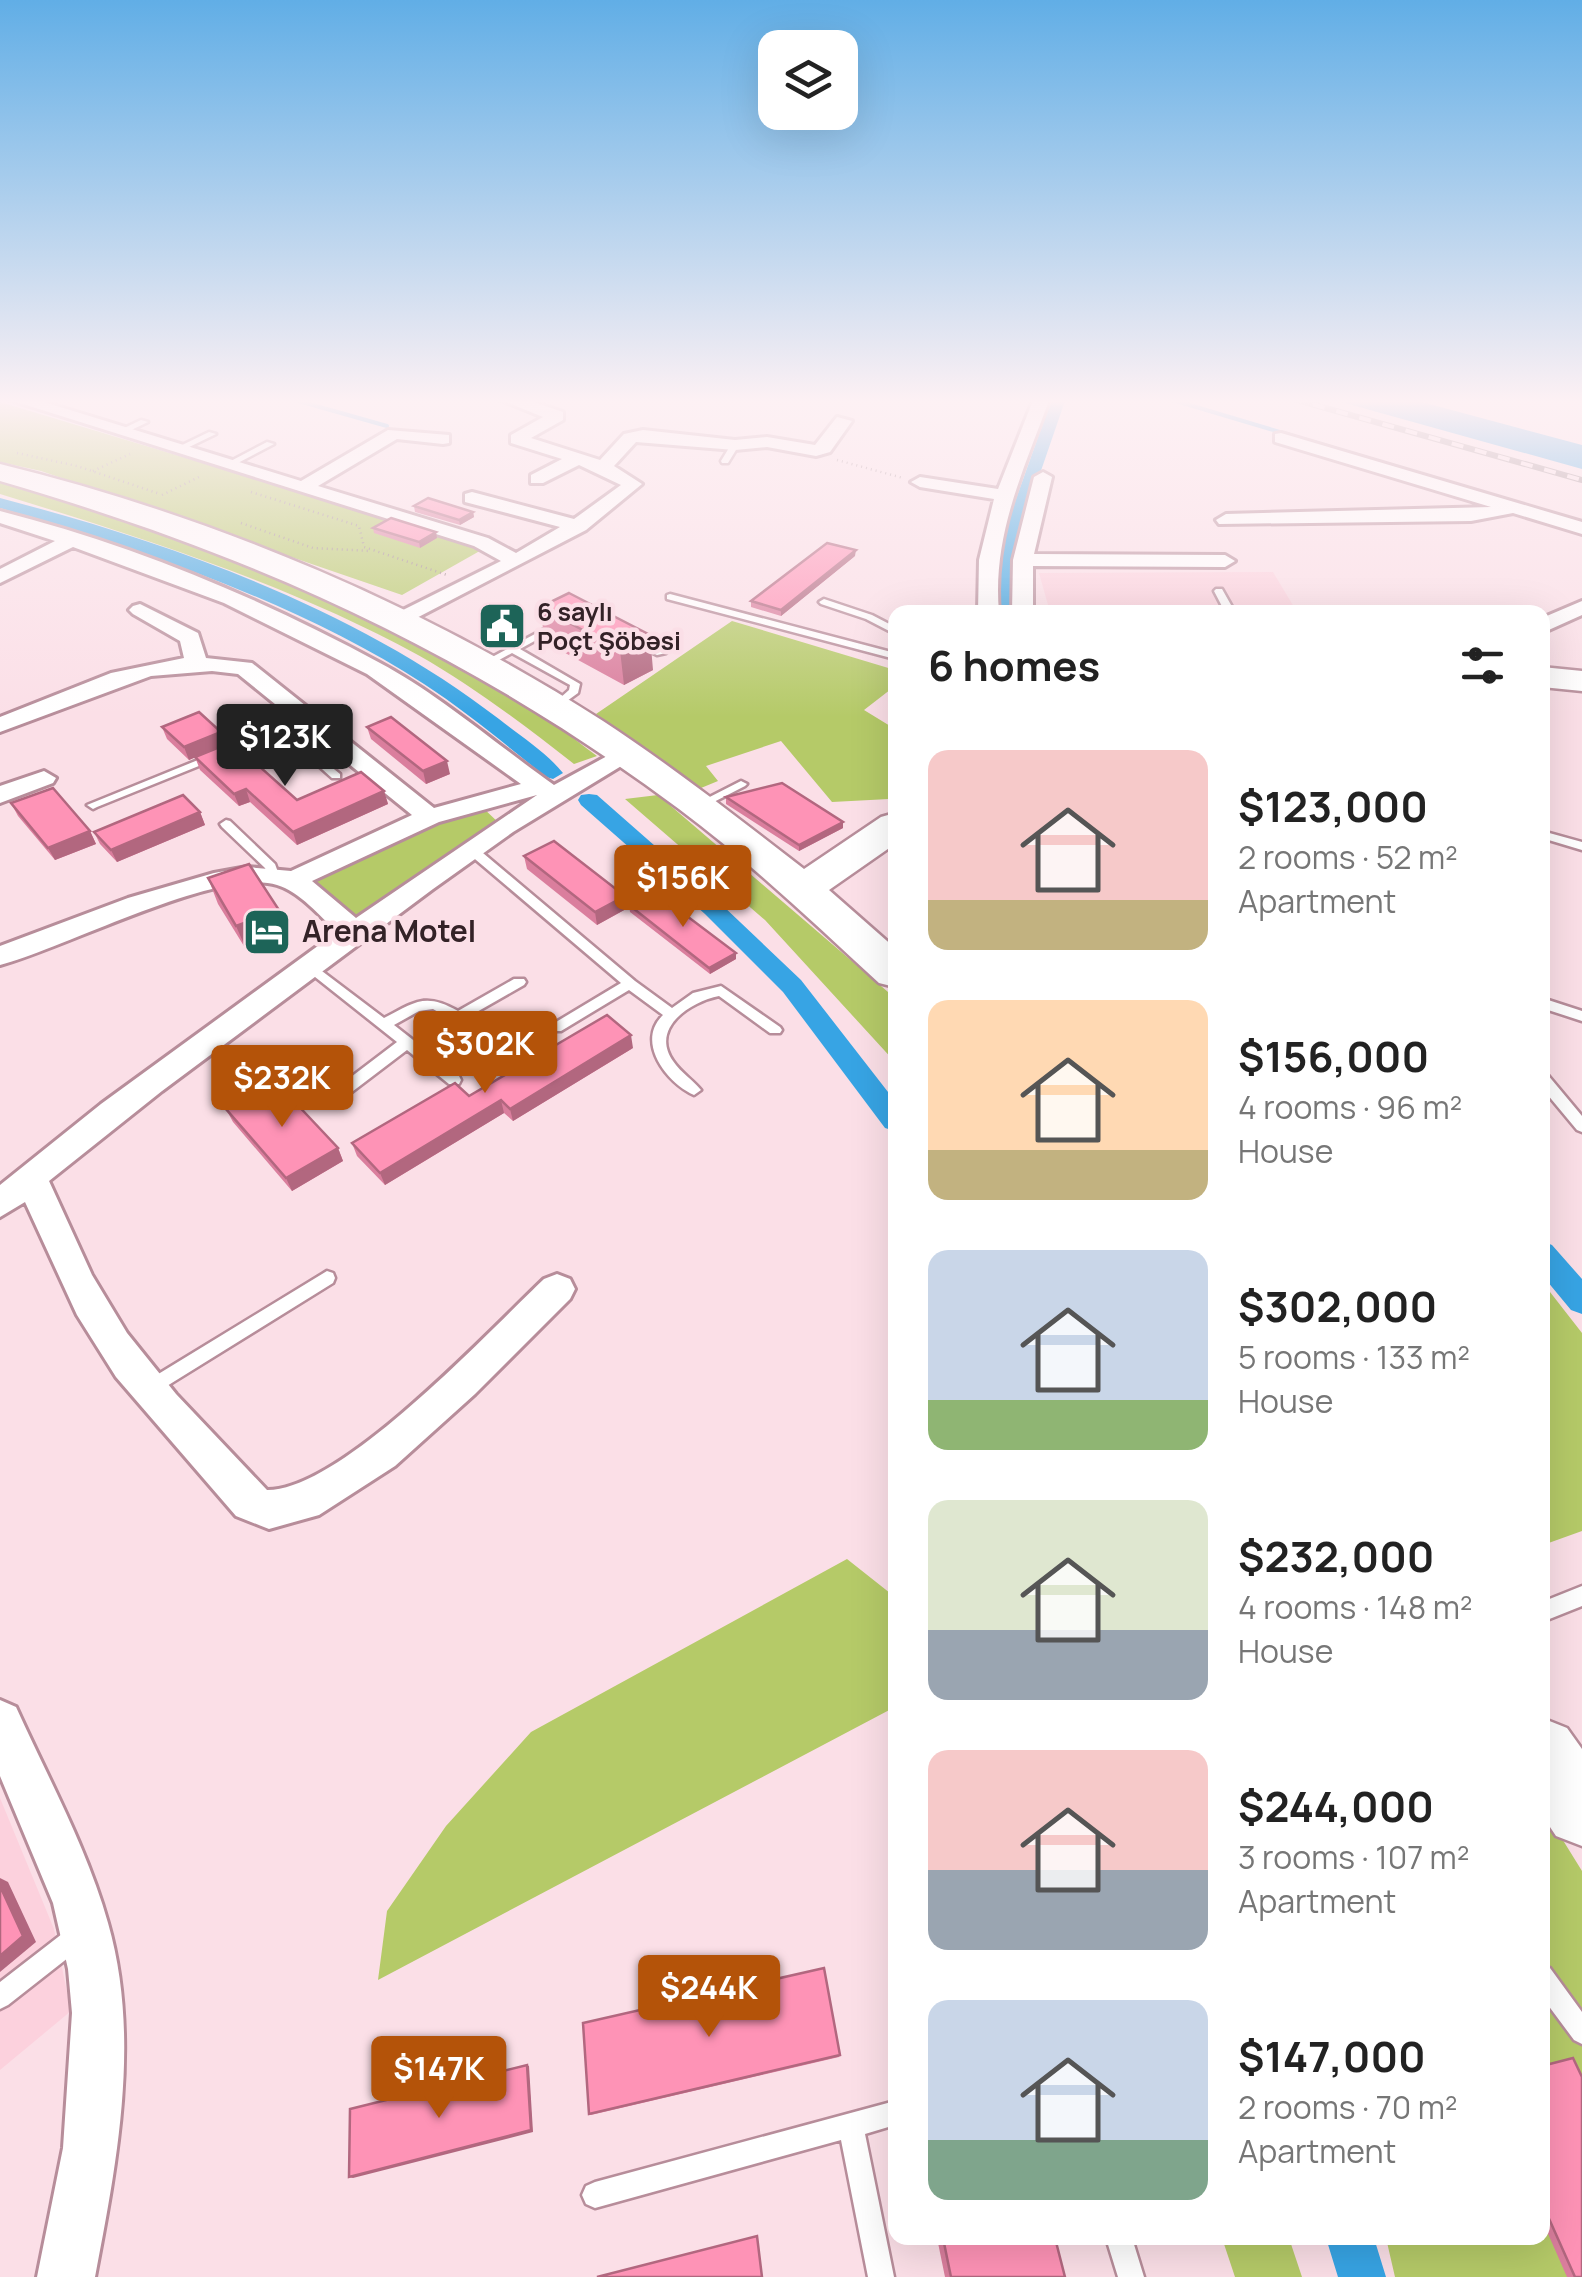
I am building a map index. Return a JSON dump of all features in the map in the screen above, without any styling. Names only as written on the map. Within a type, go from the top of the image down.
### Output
[{"type":"main road","points":[[119,504],[308,576],[499,656],[556,706],[700,805],[888,966]]},
{"type":"main road","points":[[1550,678],[1582,681]]},
{"type":"main road","points":[[800,888],[848,861],[888,830]]},
{"type":"main road","points":[[1550,1764],[1582,1810]]},
{"type":"street","points":[[363,504],[482,542],[516,561]]},
{"type":"street","points":[[496,504],[578,526]]},
{"type":"street","points":[[403,619],[516,561],[609,504]]},
{"type":"street","points":[[987,605],[984,586],[988,557],[1005,504]]},
{"type":"street","points":[[1022,605],[1023,560],[1036,504]]},
{"type":"street","points":[[1502,504],[1582,528]]},
{"type":"street","points":[[1226,520],[1471,516],[1514,508]]},
{"type":"street","points":[[0,517],[74,540],[231,600],[374,669],[546,791]]},
{"type":"street","points":[[0,577],[74,540]]},
{"type":"street","points":[[1023,560],[1226,561]]},
{"type":"street","points":[[1550,623],[1582,607]]},
{"type":"street","points":[[140,610],[190,638],[197,665]]},
{"type":"street","points":[[0,724],[124,675],[197,665],[244,668],[430,817]]},
{"type":"street","points":[[4,946],[210,883],[282,878],[430,817],[546,791],[629,754]]},
{"type":"street","points":[[0,795],[44,778]]},
{"type":"street","points":[[0,1204],[104,1118],[473,851],[546,791]]},
{"type":"street","points":[[282,878],[356,932]]},
{"type":"street","points":[[31,1177],[85,1296],[112,1342],[148,1389],[250,1503],[270,1511],[305,1501],[382,1455],[558,1288]]},
{"type":"street","points":[[0,1722],[86,1929],[97,2034],[94,2106],[66,2277]]},
{"type":"lane","points":[[1219,591],[1226,605]]},
{"type":"lane","points":[[670,597],[888,654]]},
{"type":"lane","points":[[824,602],[869,616],[888,627]]},
{"type":"lane","points":[[499,656],[578,618]]},
{"type":"lane","points":[[625,636],[661,652]]},
{"type":"lane","points":[[93,805],[309,718]]},
{"type":"lane","points":[[307,750],[332,772],[355,756]]},
{"type":"lane","points":[[145,784],[158,797]]},
{"type":"lane","points":[[700,805],[741,784]]},
{"type":"lane","points":[[226,824],[282,878]]},
{"type":"lane","points":[[1550,836],[1582,846]]},
{"type":"lane","points":[[473,851],[672,1015]]},
{"type":"lane","points":[[310,966],[454,1080]]},
{"type":"lane","points":[[457,1017],[520,982]]},
{"type":"lane","points":[[556,1028],[630,984]]},
{"type":"lane","points":[[694,1090],[666,1064],[658,1044],[663,1022],[672,1015],[698,996],[721,991],[775,1030]]},
{"type":"lane","points":[[382,1025],[427,1004],[506,1044]]},
{"type":"lane","points":[[1550,1006],[1582,1016]]},
{"type":"lane","points":[[331,1100],[406,1044]]},
{"type":"lane","points":[[1550,1088],[1582,1126]]},
{"type":"lane","points":[[148,1389],[327,1278]]},
{"type":"lane","points":[[1550,1609],[1582,1596]]},
{"type":"lane","points":[[0,1997],[86,1929]]},
{"type":"lane","points":[[1550,1987],[1582,2032]]},
{"type":"lane","points":[[595,2195],[888,2114]]},
{"type":"lane","points":[[851,2125],[881,2277]]},
{"type":"lane","points":[[1121,2245],[1131,2277]]},
{"type":"path","points":[[290,504],[359,526],[361,542],[373,551],[474,583]]},
{"type":"shaded area","points":[[1273,572],[1293,605],[1048,605],[1039,573]]},
{"type":"shaded area","points":[[0,1798],[54,1929],[71,2011],[0,2070]]},
{"type":"green space","points":[[32,504],[68,504],[132,524],[327,597],[390,626],[511,693],[597,756],[574,764],[498,706],[418,655],[317,606],[160,545]]},
{"type":"green space","points":[[138,504],[340,504],[485,548],[402,595]]},
{"type":"green space","points":[[732,621],[888,668],[888,691],[864,710],[888,725],[888,799],[832,802],[781,741],[706,766],[718,781],[701,788],[596,714]]},
{"type":"green space","points":[[658,795],[888,992],[888,1054],[765,920],[625,799]]},
{"type":"green space","points":[[481,806],[501,825],[359,918],[310,880],[434,821]]},
{"type":"green space","points":[[1550,1292],[1582,1333],[1582,1531],[1550,1542]]},
{"type":"green space","points":[[847,1559],[888,1591],[888,1711],[378,1980],[387,1911],[446,1826],[531,1732]]},
{"type":"green space","points":[[1550,1819],[1582,1871],[1582,2277],[1395,2277],[1388,2245],[1550,2245]]},
{"type":"green space","points":[[1224,2245],[1291,2245],[1302,2277],[1235,2277]]},
{"type":"building","points":[[448,504],[473,512],[459,520],[414,506]]},
{"type":"building","points":[[391,518],[436,532],[419,542],[373,528]]},
{"type":"building","points":[[827,543],[856,550],[781,610],[751,601]]},
{"type":"building","points":[[569,593],[650,635],[620,650],[540,607]]},
{"type":"building","points":[[199,712],[221,732],[184,747],[162,727]]},
{"type":"building","points":[[391,717],[447,761],[423,771],[367,727]]},
{"type":"building","points":[[232,742],[297,800],[361,772],[384,791],[293,832],[246,789],[234,794],[195,757]]},
{"type":"building","points":[[782,783],[843,822],[799,845],[726,797]]},
{"type":"building","points":[[53,788],[90,831],[48,848],[11,803]]},
{"type":"building","points":[[183,795],[200,812],[111,850],[94,832]]},
{"type":"building","points":[[554,841],[625,896],[595,912],[524,856]]},
{"type":"building","points":[[249,864],[279,910],[236,926],[208,878]]},
{"type":"building","points":[[655,892],[736,953],[709,968],[629,905]]},
{"type":"building","points":[[607,1015],[631,1035],[510,1109],[501,1100],[380,1173],[352,1143],[455,1083],[469,1096]]},
{"type":"building","points":[[276,1082],[338,1148],[286,1178],[226,1109]]},
{"type":"building","points":[[0,1886],[23,1936],[0,1956]]},
{"type":"building","points":[[824,1968],[840,2055],[589,2114],[583,2023]]},
{"type":"building","points":[[1573,2058],[1582,2077],[1582,2277],[1575,2277],[1550,2221],[1550,2064]]},
{"type":"building","points":[[527,2065],[531,2130],[349,2177],[350,2109]]},
{"type":"building","points":[[757,2236],[762,2277],[597,2277]]},
{"type":"building","points":[[944,2245],[1057,2245],[1065,2277],[951,2277]]},
{"type":"waterway","points":[[4,504],[159,554],[313,616],[431,680],[553,773]]},
{"type":"waterway","points":[[1006,605],[1004,555],[1022,504]]},
{"type":"waterway","points":[[1522,504],[1582,522]]},
{"type":"waterway","points":[[589,800],[713,909],[792,986],[888,1112]]},
{"type":"waterway","points":[[1550,1263],[1582,1301]]},
{"type":"waterway","points":[[1352,2245],[1362,2277]]},
{"type":"place","name":"6 saylı Poçt Şöbəsi","points":[[502,626]]},
{"type":"place","name":"Arena Motel","points":[[267,932]]}]
